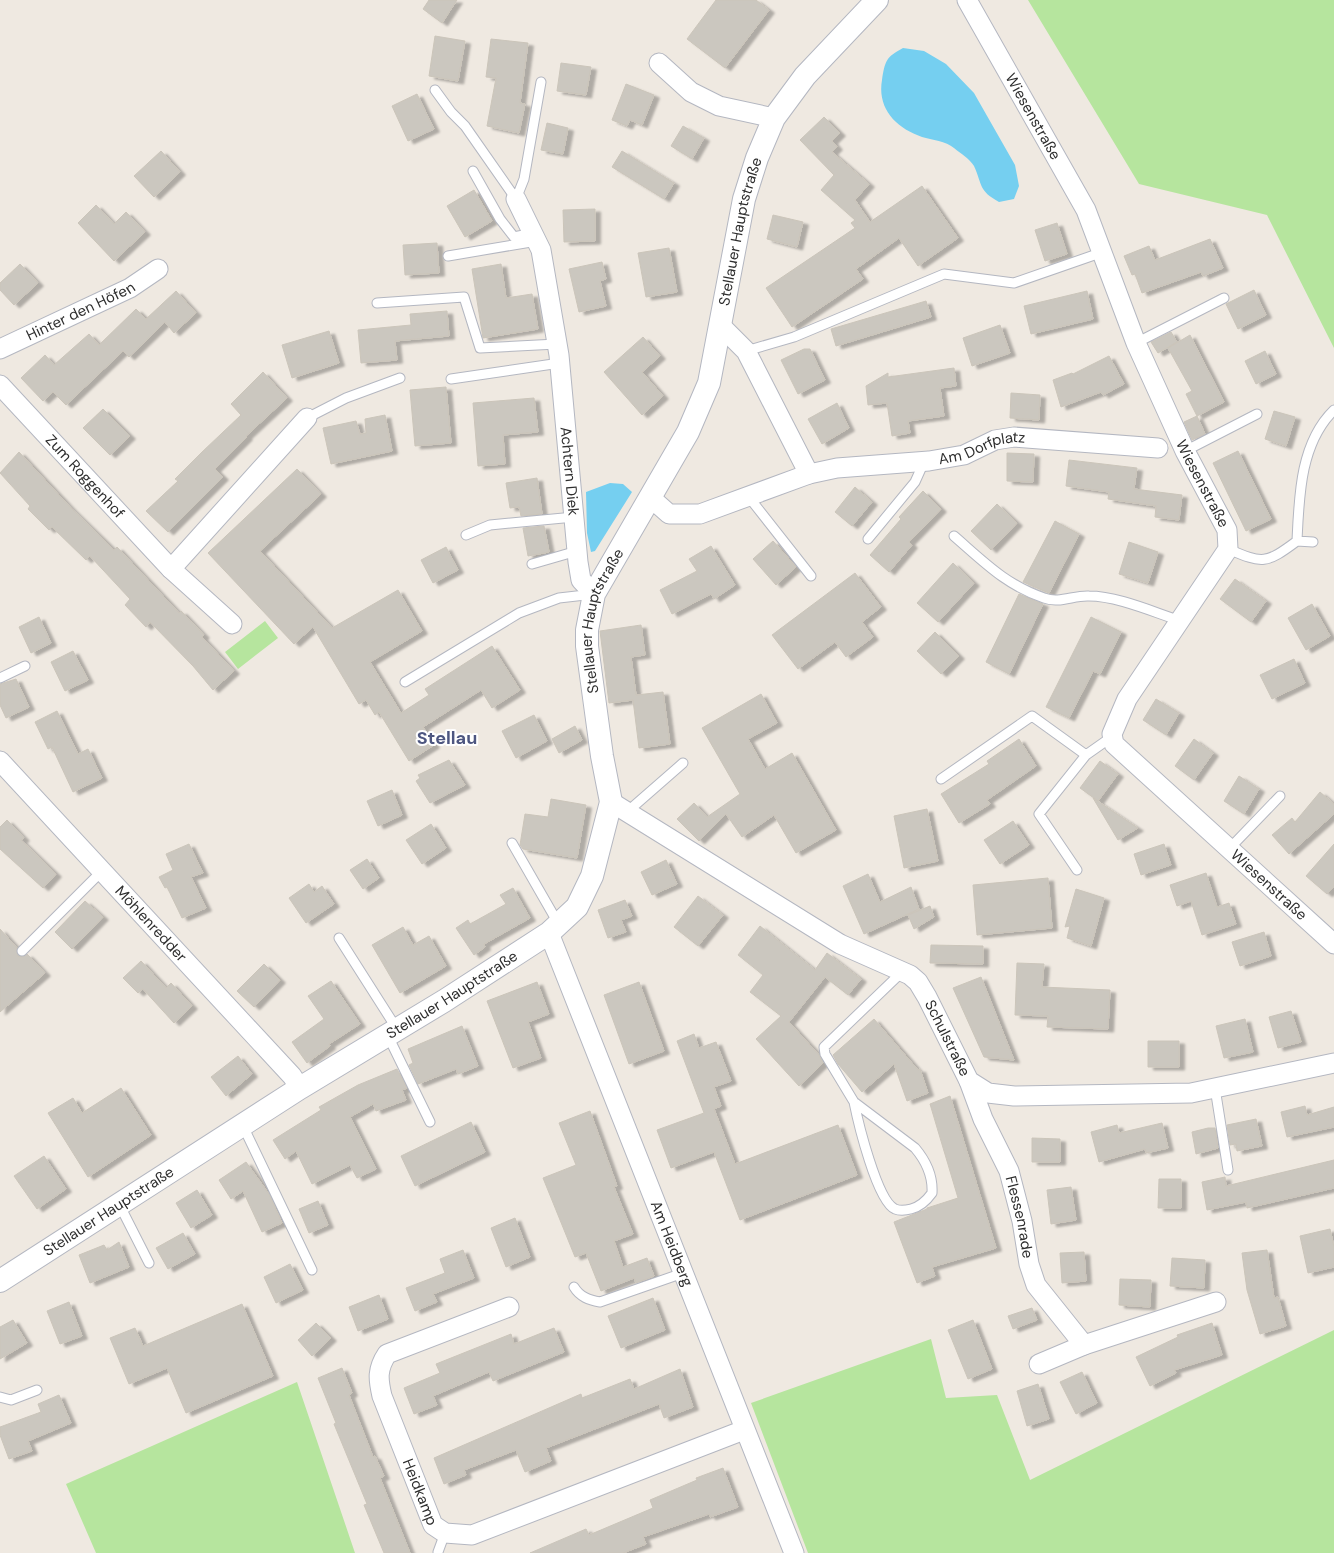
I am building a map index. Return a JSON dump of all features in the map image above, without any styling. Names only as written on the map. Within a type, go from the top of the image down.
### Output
[{"type":"street","name":"Stellauer Hauptstraße","points":[[0,1281],[300,1088],[554,929],[577,906],[592,876],[619,807],[602,756],[587,646],[586,630],[594,594],[688,432],[710,383],[744,199],[757,158],[774,118],[805,76],[877,0]]},
{"type":"street","name":"Wiesenstraße","points":[[967,0],[1086,210],[1104,252],[1136,343],[1185,452],[1227,530],[1228,549]]},
{"type":"street","points":[[659,63],[691,92],[720,106],[774,118]]},
{"type":"street","name":"Achtern Diek","points":[[516,200],[542,250],[558,354],[581,580],[594,594]]},
{"type":"street","name":"Hinter den Höfen","points":[[0,348],[130,288],[158,269]]},
{"type":"street","points":[[721,326],[746,351],[809,474]]},
{"type":"street","name":"Zum Roggenhof","points":[[0,384],[171,569],[232,624]]},
{"type":"street","points":[[171,569],[307,418]]},
{"type":"street","name":"Am Dorfplatz","points":[[651,498],[670,514],[700,514],[809,474],[847,467],[924,462],[964,455],[995,440],[1014,437],[1158,448]]},
{"type":"street","points":[[1113,736],[1127,699],[1228,549]]},
{"type":"street","name":"Wiesenstraße","points":[[1113,736],[1114,744],[1334,944]]},
{"type":"street","name":"Möhlenredder","points":[[0,762],[292,1076],[300,1088]]},
{"type":"street","name":"Schulstraße","points":[[619,807],[840,944],[902,971],[918,982],[969,1082],[988,1093],[1014,1096],[1191,1093],[1334,1063]]},
{"type":"street","name":"Am Heidberg","points":[[554,929],[683,1273],[794,1553]]},
{"type":"street","name":"Flessenrade","points":[[969,1082],[983,1118],[1009,1171],[1029,1264],[1036,1285],[1084,1345]]},
{"type":"street","points":[[1039,1364],[1084,1345],[1216,1302]]},
{"type":"street","name":"Heidkamp","points":[[509,1307],[387,1354],[380,1365],[378,1377],[382,1396],[433,1526],[445,1533],[472,1535],[744,1430]]},
{"type":"lane","points":[[516,200],[524,180],[541,82]]},
{"type":"lane","name":"Achtern Diek","points":[[436,90],[451,112],[465,126],[516,200]]},
{"type":"lane","points":[[473,171],[500,219],[514,237],[535,237]]},
{"type":"lane","points":[[448,256],[535,237]]},
{"type":"lane","points":[[746,351],[794,337],[944,274],[1014,283],[1104,252]]},
{"type":"lane","points":[[377,303],[464,297],[480,348],[558,354]]},
{"type":"lane","points":[[1136,343],[1224,298]]},
{"type":"lane","points":[[451,378],[558,354]]},
{"type":"lane","points":[[307,418],[346,398],[400,378]]},
{"type":"lane","points":[[1297,541],[1302,479],[1310,450],[1321,423],[1334,410]]},
{"type":"lane","points":[[1185,452],[1257,414]]},
{"type":"lane","points":[[868,539],[914,482],[924,462]]},
{"type":"lane","points":[[748,496],[811,576]]},
{"type":"lane","points":[[466,535],[490,525],[574,517]]},
{"type":"lane","points":[[954,536],[1005,581],[1046,599],[1068,600],[1088,596],[1106,598],[1181,621]]},
{"type":"lane","points":[[1228,549],[1254,560],[1273,559],[1297,541],[1313,542]]},
{"type":"lane","points":[[532,564],[577,551]]},
{"type":"lane","points":[[405,682],[519,613],[559,598],[594,594]]},
{"type":"lane","points":[[0,678],[25,666]]},
{"type":"lane","points":[[941,779],[1032,716],[1086,755]]},
{"type":"lane","points":[[1077,870],[1039,814],[1086,755],[1113,736]]},
{"type":"lane","points":[[619,807],[683,763]]},
{"type":"lane","points":[[1230,849],[1280,796]]},
{"type":"lane","points":[[512,843],[554,929]]},
{"type":"lane","points":[[22,951],[102,871]]},
{"type":"lane","points":[[339,938],[392,1032],[430,1122]]},
{"type":"lane","points":[[854,1102],[915,1148],[923,1157],[933,1183],[932,1193],[917,1208],[895,1209],[887,1201],[881,1190],[859,1130],[854,1102],[825,1054],[824,1047],[902,971]]},
{"type":"lane","points":[[1215,1088],[1228,1170]]},
{"type":"lane","points":[[243,1126],[312,1270]]},
{"type":"lane","points":[[119,1204],[149,1263]]},
{"type":"lane","points":[[574,1287],[578,1293],[589,1300],[600,1302],[683,1273]]},
{"type":"lane","points":[[0,1397],[11,1400],[37,1390]]},
{"type":"lane","points":[[438,1552],[445,1533]]},
{"type":"green space","points":[[1028,0],[1334,0],[1334,348],[1267,215],[1139,184]]},
{"type":"green space","points":[[265,621],[278,638],[238,669],[225,652]]},
{"type":"green space","points":[[1334,1330],[1334,1553],[808,1553],[751,1403],[931,1339],[946,1398],[997,1395],[1030,1480]]},
{"type":"green space","points":[[297,1382],[355,1553],[96,1553],[66,1484]]},
{"type":"water","points":[[903,48],[924,51],[946,64],[974,93],[1015,165],[1019,186],[1014,199],[999,202],[992,198],[984,191],[974,166],[965,156],[947,144],[913,133],[890,116],[882,100],[883,74],[887,60]]},
{"type":"water","points":[[610,483],[623,484],[632,492],[595,551],[591,552],[587,533],[586,492]]},
{"type":"building","points":[[429,0],[457,0],[442,23],[423,9]]},
{"type":"building","points":[[716,0],[756,0],[769,10],[725,68],[687,39]]},
{"type":"building","points":[[435,36],[465,41],[458,81],[429,76]]},
{"type":"building","points":[[491,39],[528,43],[520,103],[525,104],[519,133],[487,126],[496,78],[486,77]]},
{"type":"building","points":[[561,63],[591,67],[586,95],[557,91]]},
{"type":"building","points":[[626,84],[654,95],[642,125],[630,120],[627,126],[612,120]]},
{"type":"building","points":[[417,94],[434,129],[408,141],[392,106]]},
{"type":"building","points":[[824,117],[840,133],[832,141],[837,147],[832,152],[869,184],[855,200],[870,222],[922,186],[958,238],[918,266],[899,238],[856,269],[863,279],[792,327],[766,288],[855,228],[851,223],[855,220],[821,190],[834,175],[800,140]]},
{"type":"building","points":[[547,123],[568,128],[563,154],[541,150]]},
{"type":"building","points":[[683,126],[704,138],[692,159],[671,146]]},
{"type":"building","points":[[161,151],[180,172],[154,197],[134,176]]},
{"type":"building","points":[[622,151],[674,183],[664,199],[612,167]]},
{"type":"building","points":[[474,190],[492,221],[465,237],[447,206]]},
{"type":"building","points":[[96,205],[114,224],[126,212],[145,232],[114,261],[78,223]]},
{"type":"building","points":[[595,209],[595,241],[564,242],[563,210]]},
{"type":"building","points":[[773,215],[803,222],[797,247],[767,239]]},
{"type":"building","points":[[1057,223],[1067,254],[1045,261],[1035,230]]},
{"type":"building","points":[[1210,239],[1223,268],[1203,276],[1201,272],[1142,293],[1135,274],[1132,275],[1124,256],[1149,246],[1155,260]]},
{"type":"building","points":[[437,243],[439,273],[405,275],[403,245]]},
{"type":"building","points":[[669,248],[677,292],[646,297],[638,253]]},
{"type":"building","points":[[602,262],[606,279],[600,281],[606,306],[579,312],[569,269]]},
{"type":"building","points":[[20,264],[38,283],[14,305],[0,290],[0,283]]},
{"type":"building","points":[[501,264],[506,298],[532,294],[538,329],[483,338],[472,269]]},
{"type":"building","points":[[1254,290],[1266,315],[1238,329],[1226,304]]},
{"type":"building","points":[[176,291],[196,313],[174,333],[165,322],[129,357],[123,351],[66,405],[53,392],[43,401],[21,378],[45,355],[54,365],[89,334],[99,345],[136,309],[146,319]]},
{"type":"building","points":[[1087,291],[1093,319],[1031,334],[1024,306]]},
{"type":"building","points":[[926,301],[931,317],[836,346],[831,329]]},
{"type":"building","points":[[447,311],[449,336],[395,341],[397,360],[361,363],[358,330],[411,325],[410,314]]},
{"type":"building","points":[[1000,325],[1010,353],[972,366],[963,338]]},
{"type":"building","points":[[329,331],[339,363],[292,378],[282,345]]},
{"type":"building","points":[[1171,332],[1177,342],[1158,353],[1151,342]]},
{"type":"building","points":[[1190,335],[1224,402],[1197,416],[1186,394],[1192,391],[1168,348]]},
{"type":"building","points":[[643,337],[660,356],[642,372],[663,396],[642,415],[604,372]]},
{"type":"building","points":[[804,349],[810,349],[825,380],[798,394],[781,360]]},
{"type":"building","points":[[1265,351],[1276,374],[1256,384],[1245,361]]},
{"type":"building","points":[[1109,356],[1124,384],[1103,395],[1101,392],[1061,407],[1053,380],[1073,374]]},
{"type":"building","points":[[954,368],[956,386],[940,388],[944,416],[908,421],[910,433],[892,436],[887,403],[868,405],[866,386],[888,373],[888,377]]},
{"type":"building","points":[[263,372],[287,398],[246,436],[215,469],[223,477],[168,532],[146,511],[178,481],[175,479],[241,415],[231,404]]},
{"type":"building","points":[[446,387],[451,443],[415,446],[410,390]]},
{"type":"building","points":[[1011,393],[1040,395],[1039,420],[1010,418]]},
{"type":"building","points":[[534,398],[538,432],[503,435],[505,464],[478,466],[473,403]]},
{"type":"building","points":[[837,403],[849,428],[822,444],[808,419]]},
{"type":"building","points":[[103,409],[130,436],[110,455],[83,428]]},
{"type":"building","points":[[1274,411],[1295,417],[1286,446],[1265,439]]},
{"type":"building","points":[[385,415],[392,451],[331,464],[323,428],[356,421],[360,434],[366,433],[365,419]]},
{"type":"building","points":[[1197,416],[1205,434],[1192,440],[1184,422]]},
{"type":"building","points":[[1238,451],[1271,519],[1246,531],[1213,463]]},
{"type":"building","points":[[19,452],[71,508],[114,550],[117,547],[179,613],[181,611],[234,671],[213,690],[193,666],[150,622],[146,627],[125,605],[130,599],[90,556],[86,560],[52,527],[49,530],[28,509],[30,506],[0,473]]},
{"type":"building","points":[[1007,453],[1034,454],[1033,482],[1007,481]]},
{"type":"building","points":[[1069,460],[1137,468],[1134,489],[1182,495],[1179,520],[1155,517],[1156,506],[1108,499],[1109,492],[1066,486]]},
{"type":"building","points":[[297,469],[321,494],[260,551],[332,628],[398,590],[422,631],[370,662],[401,713],[429,695],[425,689],[492,646],[520,690],[492,708],[481,690],[423,727],[434,745],[409,761],[379,712],[375,715],[366,700],[359,704],[313,627],[294,644],[208,553]]},
{"type":"building","points":[[537,478],[542,514],[521,516],[519,507],[510,508],[506,483]]},
{"type":"building","points":[[855,487],[872,502],[852,526],[835,512]]},
{"type":"building","points":[[923,491],[941,509],[909,542],[912,545],[889,572],[870,555],[901,519],[899,517]]},
{"type":"building","points":[[997,504],[1017,523],[991,550],[971,531]]},
{"type":"building","points":[[1055,521],[1079,534],[1049,593],[1023,582]]},
{"type":"building","points":[[544,526],[549,552],[528,556],[523,528]]},
{"type":"building","points":[[773,541],[796,567],[776,585],[753,559]]},
{"type":"building","points":[[1129,542],[1158,552],[1148,583],[1119,574]]},
{"type":"building","points":[[711,546],[735,585],[714,599],[711,594],[672,614],[660,590],[697,571],[689,559]]},
{"type":"building","points":[[446,547],[458,570],[433,583],[421,560]]},
{"type":"building","points":[[953,563],[974,583],[938,622],[917,603]]},
{"type":"building","points":[[855,573],[881,607],[862,622],[873,637],[846,657],[835,642],[798,669],[772,635]]},
{"type":"building","points":[[1235,579],[1266,601],[1251,622],[1220,599]]},
{"type":"building","points":[[1019,594],[1043,604],[1009,674],[986,662]]},
{"type":"building","points":[[1312,604],[1330,636],[1306,650],[1288,618]]},
{"type":"building","points":[[39,617],[51,643],[31,653],[19,627]]},
{"type":"building","points":[[1091,617],[1121,632],[1100,674],[1093,671],[1069,718],[1046,707]]},
{"type":"building","points":[[641,625],[645,655],[631,657],[636,695],[663,692],[670,744],[639,748],[633,700],[609,703],[600,631]]},
{"type":"building","points":[[935,632],[959,656],[941,674],[917,651]]},
{"type":"building","points":[[73,651],[88,680],[65,691],[51,662]]},
{"type":"building","points":[[1294,659],[1305,683],[1272,699],[1260,675]]},
{"type":"building","points":[[16,679],[29,707],[6,718],[0,705],[0,684]]},
{"type":"building","points":[[761,694],[777,723],[748,739],[765,769],[792,753],[836,830],[796,853],[774,815],[742,837],[726,814],[699,841],[677,819],[694,803],[707,817],[740,794],[702,728]]},
{"type":"building","points":[[1156,699],[1179,713],[1166,735],[1143,720]]},
{"type":"building","points":[[57,711],[78,754],[88,749],[102,778],[73,792],[52,747],[48,749],[35,722]]},
{"type":"building","points":[[534,715],[547,741],[516,758],[502,731]]},
{"type":"building","points":[[575,726],[582,740],[559,753],[552,739]]},
{"type":"building","points":[[1019,739],[1036,766],[987,800],[990,804],[959,823],[941,794],[989,764],[987,761]]},
{"type":"building","points":[[1194,739],[1213,753],[1194,780],[1175,766]]},
{"type":"building","points":[[449,760],[465,785],[430,803],[416,781],[420,778],[418,775]]},
{"type":"building","points":[[1100,761],[1118,774],[1098,801],[1080,788]]},
{"type":"building","points":[[1239,776],[1259,789],[1244,814],[1224,801]]},
{"type":"building","points":[[392,790],[402,815],[378,826],[367,801]]},
{"type":"building","points":[[1320,792],[1334,804],[1334,814],[1289,854],[1272,835],[1292,818],[1295,822]]},
{"type":"building","points":[[1093,798],[1138,828],[1118,840]]},
{"type":"building","points":[[551,799],[586,805],[577,858],[523,849],[520,845],[525,814],[548,817]]},
{"type":"building","points":[[927,809],[938,861],[904,868],[894,816]]},
{"type":"building","points":[[7,820],[24,838],[21,840],[56,874],[43,888],[0,849],[0,827]]},
{"type":"building","points":[[1013,821],[1029,845],[1000,864],[984,840]]},
{"type":"building","points":[[431,824],[446,848],[422,864],[406,840]]},
{"type":"building","points":[[189,844],[203,873],[191,877],[206,908],[182,918],[167,887],[165,888],[159,877],[173,870],[166,854]]},
{"type":"building","points":[[1164,844],[1171,865],[1141,875],[1134,854]]},
{"type":"building","points":[[1334,844],[1334,887],[1327,894],[1306,876]]},
{"type":"building","points":[[367,859],[379,878],[363,889],[350,870]]},
{"type":"building","points":[[666,860],[677,884],[652,895],[641,872]]},
{"type":"building","points":[[1206,873],[1217,907],[1229,903],[1236,924],[1202,935],[1191,901],[1177,906],[1170,885]]},
{"type":"building","points":[[868,874],[880,902],[911,887],[919,909],[864,934],[843,886]]},
{"type":"building","points":[[1048,878],[1052,928],[977,935],[973,885]]},
{"type":"building","points":[[309,884],[314,892],[322,886],[334,904],[306,923],[289,898]]},
{"type":"building","points":[[513,888],[530,918],[484,944],[485,947],[474,955],[456,928],[468,920],[470,924],[506,904],[500,895]]},
{"type":"building","points":[[1076,889],[1104,898],[1091,946],[1067,938],[1070,926],[1065,927]]},
{"type":"building","points":[[698,896],[723,915],[698,946],[674,927]]},
{"type":"building","points":[[625,900],[632,916],[621,920],[626,932],[608,938],[598,910]]},
{"type":"building","points":[[85,901],[103,917],[72,949],[55,932]]},
{"type":"building","points":[[930,906],[934,917],[914,929],[908,915]]},
{"type":"building","points":[[760,926],[815,970],[827,953],[861,979],[848,995],[825,977],[789,1022],[819,1055],[823,1063],[799,1086],[756,1039],[781,1016],[750,992],[763,975],[738,955]]},
{"type":"building","points":[[403,927],[413,945],[429,936],[446,966],[400,993],[372,945]]},
{"type":"building","points":[[0,929],[17,948],[18,956],[23,957],[27,954],[45,973],[0,1012]]},
{"type":"building","points":[[1264,932],[1271,956],[1240,966],[1232,942]]},
{"type":"building","points":[[931,945],[983,946],[983,964],[930,963]]},
{"type":"building","points":[[141,961],[166,988],[171,983],[192,1006],[174,1023],[143,989],[138,993],[123,978]]},
{"type":"building","points":[[1017,963],[1044,964],[1042,987],[1110,990],[1108,1029],[1047,1027],[1048,1016],[1015,1015]]},
{"type":"building","points":[[264,964],[280,980],[254,1007],[237,991]]},
{"type":"building","points":[[981,977],[1014,1060],[984,1057],[953,988]]},
{"type":"building","points":[[331,981],[360,1024],[329,1044],[330,1046],[307,1063],[292,1042],[324,1019],[308,996]]},
{"type":"building","points":[[537,982],[549,1014],[528,1022],[541,1058],[513,1068],[487,1001]]},
{"type":"building","points":[[639,982],[664,1051],[629,1064],[604,995]]},
{"type":"building","points":[[1291,1011],[1301,1042],[1278,1048],[1269,1017]]},
{"type":"building","points":[[874,1019],[918,1070],[920,1069],[928,1093],[907,1101],[894,1064],[862,1092],[838,1064],[833,1055]]},
{"type":"building","points":[[1245,1019],[1253,1052],[1224,1058],[1216,1026]]},
{"type":"building","points":[[462,1026],[478,1066],[458,1074],[456,1069],[418,1084],[409,1065],[413,1063],[408,1049]]},
{"type":"building","points":[[694,1034],[699,1048],[716,1042],[731,1081],[714,1087],[721,1106],[714,1109],[735,1164],[838,1125],[857,1175],[740,1220],[714,1152],[671,1168],[657,1130],[704,1113],[677,1041]]},
{"type":"building","points":[[1148,1041],[1179,1041],[1179,1067],[1148,1067]]},
{"type":"building","points":[[238,1056],[252,1074],[226,1096],[211,1077]]},
{"type":"building","points":[[397,1069],[407,1088],[402,1090],[406,1100],[376,1111],[373,1104],[350,1117],[376,1169],[357,1178],[350,1165],[312,1184],[296,1151],[285,1159],[273,1140],[321,1110],[319,1107],[358,1085]]},
{"type":"building","points":[[121,1088],[151,1135],[88,1177],[48,1113],[73,1098],[82,1113]]},
{"type":"building","points":[[950,1096],[996,1248],[932,1267],[935,1276],[917,1283],[894,1222],[927,1208],[958,1198],[930,1104]]},
{"type":"building","points":[[1305,1106],[1307,1115],[1334,1107],[1334,1127],[1287,1137],[1281,1112]]},
{"type":"building","points":[[590,1111],[617,1186],[614,1187],[633,1234],[614,1241],[623,1267],[647,1258],[654,1276],[636,1283],[634,1278],[601,1291],[586,1253],[575,1257],[543,1178],[576,1165],[559,1123]]},
{"type":"building","points":[[1256,1119],[1262,1146],[1237,1151],[1236,1144],[1230,1145],[1227,1125]]},
{"type":"building","points":[[471,1122],[485,1152],[415,1186],[401,1156]]},
{"type":"building","points":[[1162,1123],[1168,1148],[1146,1153],[1145,1149],[1099,1162],[1091,1132],[1117,1125],[1119,1133]]},
{"type":"building","points":[[1215,1128],[1218,1148],[1196,1154],[1192,1132]]},
{"type":"building","points":[[1032,1138],[1060,1139],[1060,1162],[1032,1162]]},
{"type":"building","points":[[44,1156],[66,1189],[37,1209],[14,1176]]},
{"type":"building","points":[[1334,1160],[1334,1188],[1247,1208],[1246,1202],[1207,1210],[1202,1182],[1225,1177],[1226,1186]]},
{"type":"building","points":[[246,1162],[269,1194],[282,1223],[262,1232],[243,1191],[231,1199],[219,1180]]},
{"type":"building","points":[[1159,1179],[1181,1179],[1181,1208],[1158,1208]]},
{"type":"building","points":[[1071,1187],[1076,1220],[1051,1224],[1047,1190]]},
{"type":"building","points":[[197,1190],[212,1215],[191,1228],[176,1203]]},
{"type":"building","points":[[318,1201],[328,1225],[309,1233],[299,1209]]},
{"type":"building","points":[[515,1218],[530,1257],[506,1267],[491,1228]]},
{"type":"building","points":[[1330,1229],[1334,1247],[1334,1267],[1308,1273],[1300,1236]]},
{"type":"building","points":[[183,1233],[195,1254],[168,1269],[156,1248]]},
{"type":"building","points":[[119,1242],[129,1267],[90,1283],[79,1255],[104,1245],[107,1250]]},
{"type":"building","points":[[463,1250],[474,1278],[433,1294],[437,1302],[415,1311],[406,1288],[445,1273],[440,1259]]},
{"type":"building","points":[[1267,1250],[1274,1298],[1278,1297],[1286,1326],[1260,1334],[1247,1290],[1242,1253]]},
{"type":"building","points":[[1084,1252],[1086,1281],[1062,1283],[1060,1253]]},
{"type":"building","points":[[1172,1258],[1205,1260],[1204,1288],[1170,1286]]},
{"type":"building","points":[[290,1264],[303,1290],[276,1303],[264,1277]]},
{"type":"building","points":[[1120,1279],[1151,1280],[1150,1307],[1119,1305]]},
{"type":"building","points":[[379,1295],[388,1319],[358,1331],[349,1307]]},
{"type":"building","points":[[653,1298],[665,1330],[621,1348],[608,1316]]},
{"type":"building","points":[[69,1302],[82,1336],[60,1344],[47,1311]]},
{"type":"building","points":[[242,1304],[273,1376],[186,1413],[167,1368],[129,1384],[110,1338],[135,1328],[143,1346]]},
{"type":"building","points":[[1032,1308],[1037,1320],[1013,1329],[1008,1316]]},
{"type":"building","points":[[13,1320],[27,1343],[0,1359],[0,1327]]},
{"type":"building","points":[[973,1320],[992,1369],[968,1379],[948,1330]]},
{"type":"building","points":[[316,1323],[331,1338],[312,1356],[298,1340]]},
{"type":"building","points":[[1212,1323],[1222,1355],[1174,1370],[1176,1373],[1150,1386],[1136,1357],[1178,1337],[1177,1335]]},
{"type":"building","points":[[554,1328],[564,1352],[493,1381],[489,1372],[433,1396],[437,1405],[414,1414],[404,1388],[440,1373],[436,1364],[511,1334],[514,1344]]},
{"type":"building","points":[[342,1368],[352,1393],[349,1395],[373,1457],[375,1456],[384,1476],[380,1478],[410,1553],[384,1553],[364,1505],[367,1504],[334,1424],[336,1423],[318,1378]]},
{"type":"building","points":[[680,1369],[693,1407],[664,1418],[659,1404],[546,1448],[551,1461],[525,1472],[516,1450],[464,1470],[466,1475],[444,1484],[434,1458],[581,1394],[582,1398],[630,1379],[634,1389]]},
{"type":"building","points":[[1082,1372],[1097,1403],[1076,1414],[1060,1382]]},
{"type":"building","points":[[1038,1384],[1049,1419],[1027,1426],[1017,1391]]},
{"type":"building","points":[[59,1395],[71,1423],[28,1441],[32,1451],[9,1459],[0,1435],[0,1427],[41,1412],[38,1404]]},
{"type":"building","points":[[723,1468],[738,1507],[710,1517],[709,1514],[643,1537],[646,1544],[623,1553],[530,1553],[586,1529],[589,1535],[653,1508],[650,1500],[697,1480],[696,1478]]},
{"type":"district","name":"Stellau","points":[[447,738]]}]
